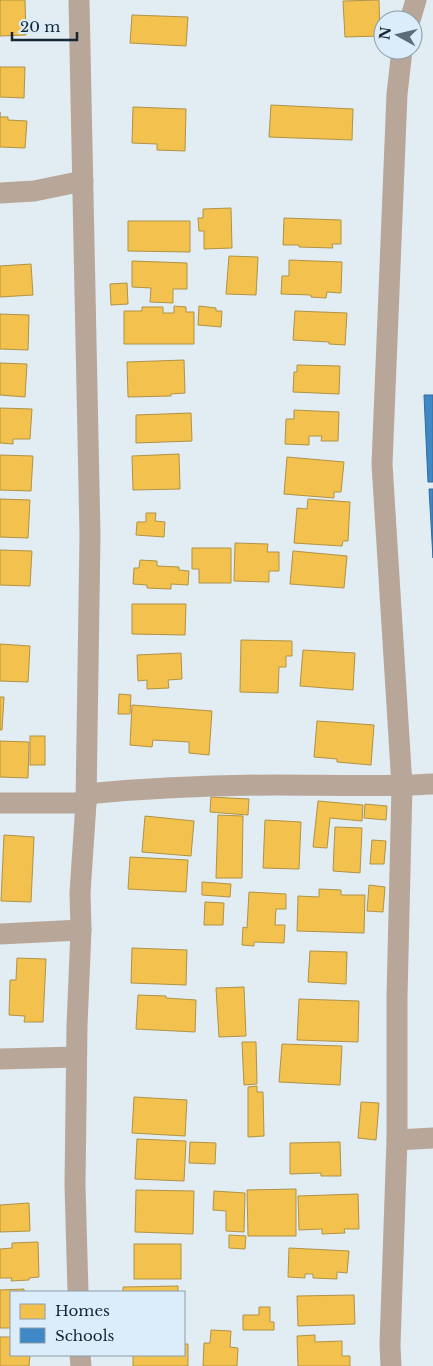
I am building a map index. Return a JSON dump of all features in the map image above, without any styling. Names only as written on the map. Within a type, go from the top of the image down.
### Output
[{"type":"street","points":[[78,1291],[75,1185],[76,1057],[81,930],[80,893],[86,798],[90,535],[79,0]]},
{"type":"street","points":[[391,1366],[396,1140],[396,997],[402,786],[382,464],[397,94],[401,60]]},
{"type":"street","points":[[0,193],[34,191],[83,181]]},
{"type":"street","points":[[0,803],[86,798],[120,790],[274,785],[402,786],[433,784]]},
{"type":"street","points":[[0,934],[81,930]]},
{"type":"street","points":[[0,1059],[76,1057]]},
{"type":"street","points":[[396,1140],[433,1138]]},
{"type":"building: Homes","points":[[0,0],[25,0],[26,35],[0,36]]},
{"type":"building: Homes","points":[[379,0],[379,10],[373,10],[373,36],[345,37],[343,1]]},
{"type":"building: Homes","points":[[132,15],[188,17],[186,46],[130,43]]},
{"type":"building: Homes","points":[[0,67],[25,67],[24,98],[0,97]]},
{"type":"building: Homes","points":[[271,105],[353,109],[352,140],[269,137]]},
{"type":"building: Homes","points":[[133,107],[186,109],[185,151],[157,150],[157,144],[132,143]]},
{"type":"building: Homes","points":[[0,117],[8,117],[8,120],[27,121],[25,148],[0,147]]},
{"type":"building: Homes","points":[[231,208],[232,248],[204,249],[204,231],[199,231],[198,218],[203,218],[203,209]]},
{"type":"building: Homes","points":[[284,218],[341,220],[341,244],[332,244],[333,248],[283,245]]},
{"type":"building: Homes","points":[[128,221],[190,221],[190,252],[128,251]]},
{"type":"building: Homes","points":[[229,256],[258,257],[256,295],[226,294]]},
{"type":"building: Homes","points":[[289,260],[342,262],[341,293],[327,292],[326,298],[311,297],[311,295],[281,294],[282,276],[289,276]]},
{"type":"building: Homes","points":[[132,261],[187,263],[187,289],[173,289],[173,303],[150,302],[151,288],[132,287]]},
{"type":"building: Homes","points":[[31,264],[33,295],[0,297],[0,266]]},
{"type":"building: Homes","points":[[127,283],[128,304],[111,305],[110,284]]},
{"type":"building: Homes","points":[[174,306],[186,307],[186,312],[194,312],[194,344],[124,344],[124,311],[142,311],[142,307],[163,307],[163,313],[174,313]]},
{"type":"building: Homes","points":[[199,306],[216,308],[216,311],[222,311],[221,327],[198,325]]},
{"type":"building: Homes","points":[[295,311],[347,313],[345,345],[293,340]]},
{"type":"building: Homes","points":[[0,314],[29,315],[28,350],[0,349]]},
{"type":"building: Homes","points":[[184,360],[185,393],[171,394],[171,396],[128,397],[127,362]]},
{"type":"building: Homes","points":[[0,363],[27,364],[25,397],[0,395]]},
{"type":"building: Homes","points":[[297,365],[340,366],[339,394],[293,392],[294,372],[297,372]]},
{"type":"building: Homes","points":[[0,408],[32,409],[30,439],[13,439],[13,444],[0,443]]},
{"type":"building: Homes","points":[[294,410],[339,412],[338,441],[321,441],[322,436],[309,436],[309,445],[285,444],[286,419],[294,419]]},
{"type":"building: Homes","points":[[191,413],[192,441],[136,443],[136,415]]},
{"type":"building: Homes","points":[[179,454],[180,489],[133,490],[132,456]]},
{"type":"building: Homes","points":[[0,455],[33,456],[31,491],[0,490]]},
{"type":"building: Homes","points":[[287,457],[344,462],[341,492],[334,492],[334,498],[284,494]]},
{"type":"building: Homes","points":[[0,499],[30,500],[28,538],[0,537]]},
{"type":"building: Homes","points":[[308,499],[350,502],[348,541],[343,541],[342,546],[294,543],[297,508],[307,509]]},
{"type":"building: Homes","points":[[146,513],[156,513],[155,521],[165,522],[164,537],[136,535],[137,522],[146,522]]},
{"type":"building: Homes","points":[[235,543],[268,544],[267,552],[279,552],[279,571],[269,571],[269,582],[234,581]]},
{"type":"building: Homes","points":[[192,548],[231,548],[231,583],[199,583],[199,569],[192,569]]},
{"type":"building: Homes","points":[[0,550],[32,551],[30,586],[0,585]]},
{"type":"building: Homes","points":[[293,551],[347,556],[344,588],[290,584]]},
{"type":"building: Homes","points":[[140,560],[157,561],[157,566],[179,567],[179,570],[189,571],[188,585],[171,584],[171,589],[147,588],[147,585],[133,584],[134,568],[139,568]]},
{"type":"building: Homes","points":[[132,604],[186,604],[185,635],[132,634]]},
{"type":"building: Homes","points":[[241,640],[292,641],[292,656],[286,656],[286,667],[279,667],[278,693],[240,692]]},
{"type":"building: Homes","points":[[0,644],[30,646],[28,682],[0,681]]},
{"type":"building: Homes","points":[[303,650],[355,653],[353,690],[300,686]]},
{"type":"building: Homes","points":[[181,653],[182,679],[168,680],[169,688],[147,689],[147,680],[138,681],[137,655]]},
{"type":"building: Homes","points":[[119,694],[131,695],[130,714],[118,714]]},
{"type":"building: Homes","points":[[0,697],[4,697],[2,730],[0,730]]},
{"type":"building: Homes","points":[[132,705],[212,711],[209,755],[189,753],[189,742],[153,740],[152,747],[130,745]]},
{"type":"building: Homes","points":[[317,721],[374,725],[371,765],[337,762],[337,759],[314,757]]},
{"type":"building: Homes","points":[[30,736],[45,736],[45,765],[30,765]]},
{"type":"building: Homes","points":[[0,741],[29,742],[28,778],[0,777]]},
{"type":"building: Homes","points":[[211,797],[249,799],[248,815],[210,812]]},
{"type":"building: Homes","points":[[318,801],[363,805],[362,821],[330,818],[327,848],[313,847]]},
{"type":"building: Homes","points":[[365,804],[387,806],[386,820],[364,818]]},
{"type":"building: Homes","points":[[218,815],[243,816],[242,878],[216,878]]},
{"type":"building: Homes","points":[[145,816],[194,821],[191,856],[142,852]]},
{"type":"building: Homes","points":[[265,820],[301,822],[299,869],[263,868]]},
{"type":"building: Homes","points":[[335,827],[362,828],[360,873],[333,871]]},
{"type":"building: Homes","points":[[4,835],[34,837],[31,902],[1,901]]},
{"type":"building: Homes","points":[[372,840],[386,841],[384,864],[370,864]]},
{"type":"building: Homes","points":[[130,857],[188,860],[186,892],[128,889]]},
{"type":"building: Homes","points":[[202,882],[231,884],[230,897],[202,895]]},
{"type":"building: Homes","points":[[369,885],[385,887],[383,912],[367,911]]},
{"type":"building: Homes","points":[[319,889],[341,890],[341,895],[365,895],[364,933],[297,931],[298,896],[319,897]]},
{"type":"building: Homes","points":[[249,892],[286,894],[286,909],[276,909],[275,925],[285,925],[284,943],[254,942],[254,946],[242,945],[243,927],[247,928]]},
{"type":"building: Homes","points":[[205,902],[224,903],[223,925],[204,925]]},
{"type":"building: Homes","points":[[132,948],[187,950],[186,985],[131,983]]},
{"type":"building: Homes","points":[[310,951],[347,952],[346,984],[308,982]]},
{"type":"building: Homes","points":[[17,958],[46,959],[43,1022],[24,1022],[25,1016],[9,1015],[10,980],[16,980]]},
{"type":"building: Homes","points":[[244,987],[246,1036],[219,1037],[216,988]]},
{"type":"building: Homes","points":[[138,995],[196,1000],[195,1032],[136,1029]]},
{"type":"building: Homes","points":[[299,999],[359,1001],[358,1042],[297,1040]]},
{"type":"building: Homes","points":[[242,1042],[256,1042],[257,1084],[244,1085]]},
{"type":"building: Homes","points":[[282,1044],[342,1046],[340,1085],[279,1082]]},
{"type":"building: Homes","points":[[257,1086],[257,1092],[263,1092],[264,1136],[248,1137],[248,1087]]},
{"type":"building: Homes","points":[[134,1097],[187,1100],[185,1136],[132,1133]]},
{"type":"building: Homes","points":[[361,1102],[379,1103],[376,1140],[358,1138]]},
{"type":"building: Homes","points":[[137,1139],[186,1141],[184,1181],[135,1179]]},
{"type":"building: Homes","points":[[190,1142],[216,1143],[215,1164],[189,1163]]},
{"type":"building: Homes","points":[[340,1142],[341,1176],[321,1176],[321,1173],[290,1174],[290,1143]]},
{"type":"building: Homes","points":[[296,1189],[296,1236],[248,1236],[247,1190]]},
{"type":"building: Homes","points":[[136,1190],[194,1191],[193,1234],[135,1232]]},
{"type":"building: Homes","points":[[214,1191],[245,1193],[244,1232],[226,1231],[226,1211],[213,1210]]},
{"type":"building: Homes","points":[[358,1194],[359,1229],[344,1229],[345,1233],[322,1234],[322,1229],[299,1230],[298,1196]]},
{"type":"building: Homes","points":[[29,1203],[30,1231],[0,1232],[0,1205]]},
{"type":"building: Homes","points":[[229,1235],[246,1236],[245,1249],[229,1248]]},
{"type":"building: Homes","points":[[38,1242],[39,1277],[29,1278],[29,1280],[11,1281],[12,1278],[0,1278],[0,1249],[12,1248],[12,1243]]},
{"type":"building: Homes","points":[[134,1244],[181,1244],[181,1279],[134,1279]]},
{"type":"building: Homes","points":[[289,1248],[349,1251],[347,1273],[337,1272],[337,1279],[313,1278],[313,1274],[305,1274],[305,1278],[288,1277]]},
{"type":"building: Homes","points":[[178,1286],[178,1291],[123,1291],[123,1287]]},
{"type":"building: Homes","points":[[24,1289],[24,1291],[10,1291],[10,1328],[0,1328],[0,1290]]},
{"type":"building: Homes","points":[[354,1295],[355,1324],[298,1326],[297,1296]]},
{"type":"building: Homes","points":[[259,1307],[270,1307],[270,1322],[274,1322],[274,1330],[243,1330],[243,1315],[259,1315]]},
{"type":"building: Homes","points":[[211,1330],[231,1331],[230,1347],[238,1348],[237,1366],[203,1366],[204,1343],[210,1343]]},
{"type":"building: Homes","points":[[315,1335],[315,1342],[342,1341],[342,1356],[350,1356],[350,1366],[298,1366],[297,1336]]},
{"type":"building: Homes","points":[[0,1337],[10,1337],[10,1356],[30,1356],[29,1366],[0,1366]]},
{"type":"building: Homes","points":[[185,1344],[188,1344],[188,1366],[133,1366],[133,1356],[185,1356]]},
{"type":"building: Schools","points":[[424,395],[433,395],[433,482],[428,482]]},
{"type":"building: Schools","points":[[429,489],[433,489],[433,558]]}]
